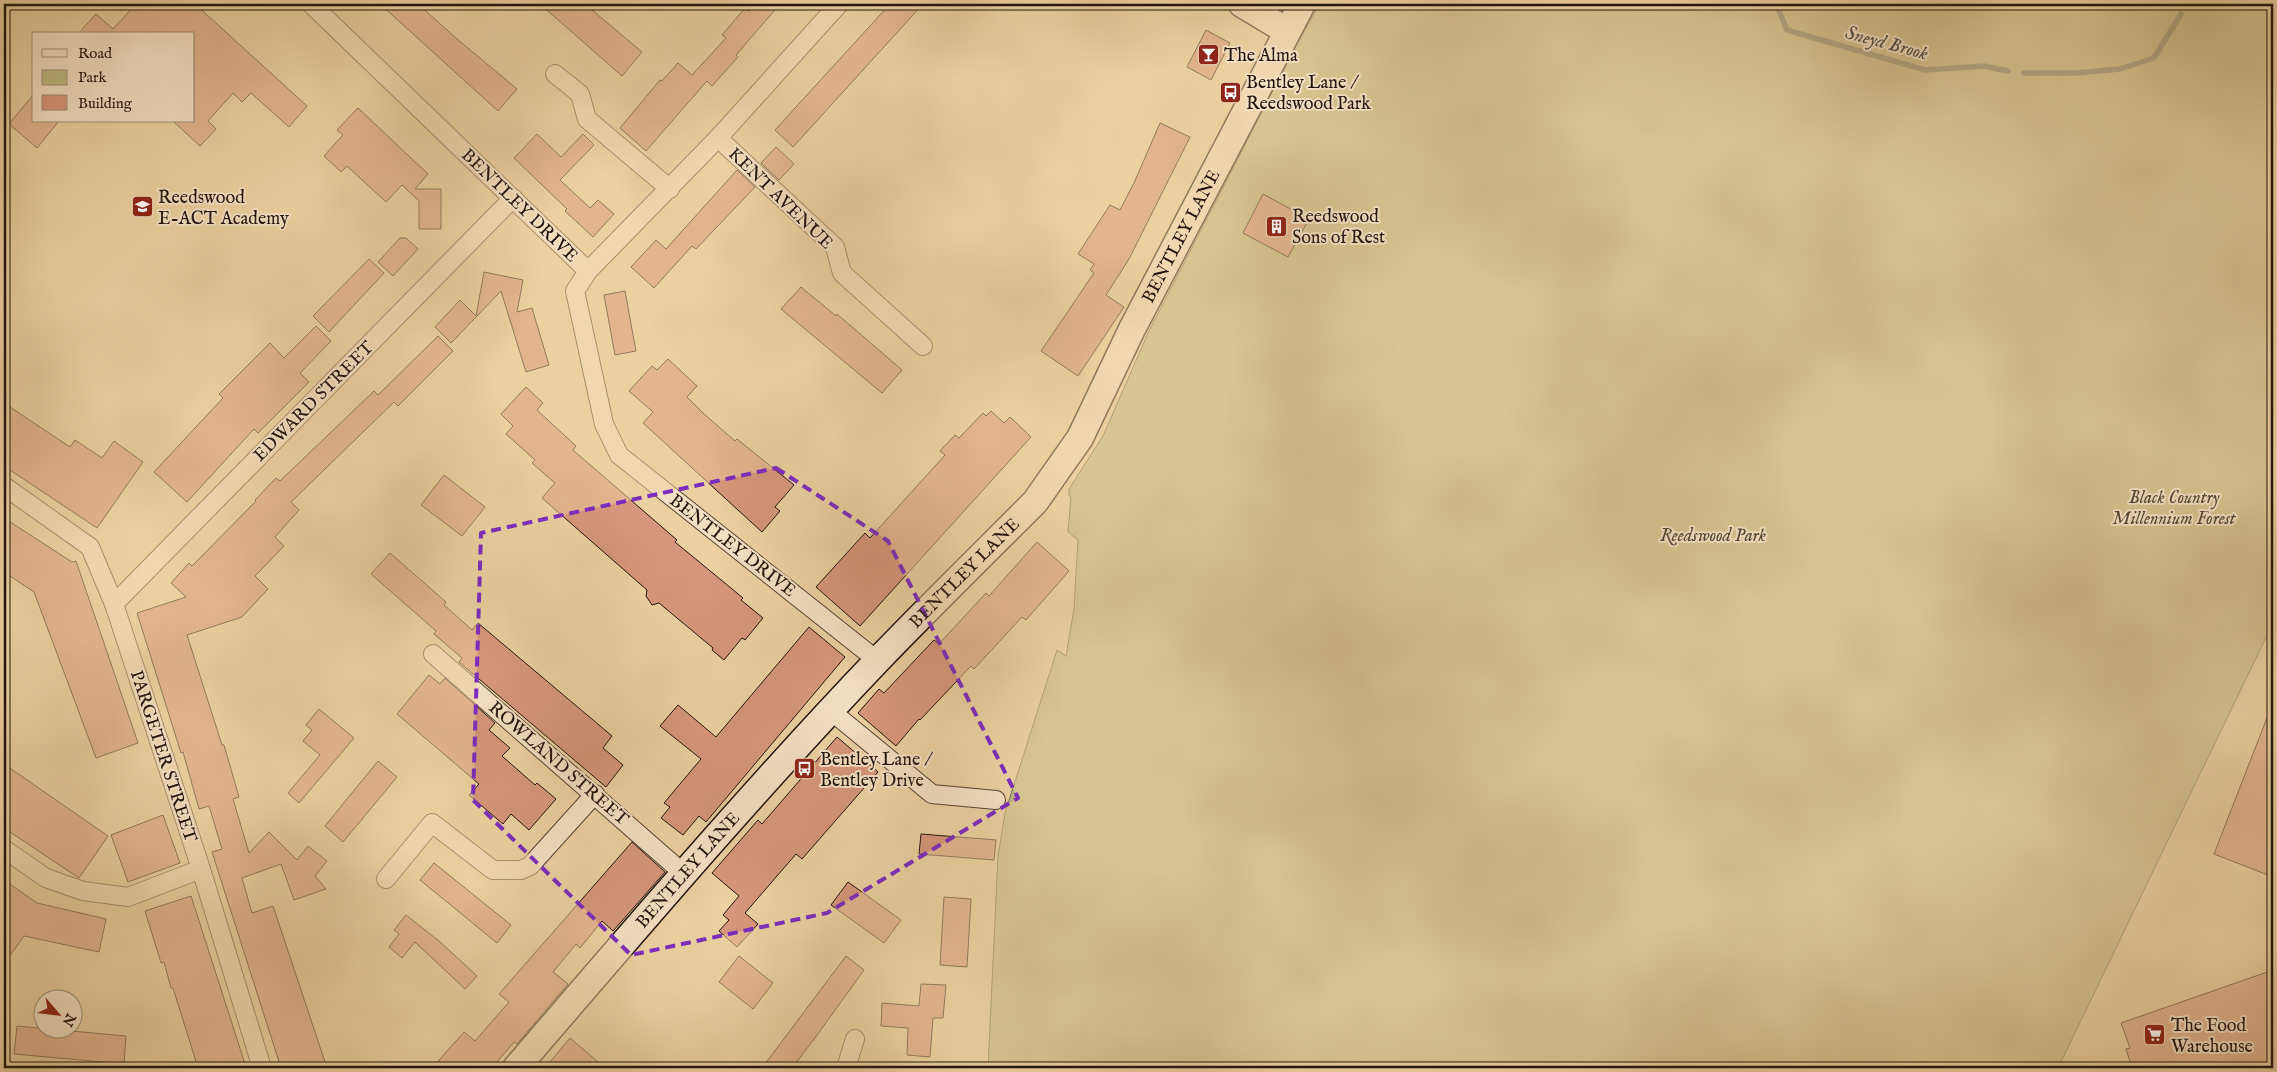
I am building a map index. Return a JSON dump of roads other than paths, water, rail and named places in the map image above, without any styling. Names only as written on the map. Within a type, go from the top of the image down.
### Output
[{"type":"street","name":"BENTLEY DRIVE","points":[[310,4],[588,271],[575,291],[604,424],[619,455],[878,661]]},
{"type":"street","points":[[588,271],[718,138],[839,4]]},
{"type":"street","points":[[1242,4],[1287,32]]},
{"type":"street","name":"BENTLEY LANE","points":[[516,1068],[684,873],[831,711],[1035,502],[1080,438],[1132,329],[1302,4]]},
{"type":"street","points":[[555,74],[580,94],[587,119],[670,189]]},
{"type":"street","name":"KENT AVENUE","points":[[718,138],[835,247],[842,273],[923,346]]},
{"type":"street","name":"EDWARD STREET","points":[[114,604],[513,198]]},
{"type":"street","name":"PARGETER STREET","points":[[4,486],[90,547],[114,604],[201,869],[258,1067]]},
{"type":"street","name":"ROWLAND STREET","points":[[433,654],[684,873]]},
{"type":"street","points":[[831,711],[932,794],[996,800]]},
{"type":"street","points":[[386,879],[432,822],[493,870],[521,870],[530,866],[595,794]]},
{"type":"street","points":[[4,849],[46,878],[83,891],[128,897],[201,869]]},
{"type":"street","points":[[846,1068],[855,1039]]},
{"type":"waterway","name":"Sneyd Brook","points":[[1776,4],[1787,30],[1925,70],[1984,66],[2008,71]]},
{"type":"waterway","name":"Sneyd Brook","points":[[2024,73],[2076,73],[2120,69],[2154,58],[2181,14]]},
{"type":"place","name":"The Alma","points":[[1208,55]]},
{"type":"place","name":"Bentley Lane / Reedswood Park","points":[[1230,92]]},
{"type":"place","name":"Reedswood E-ACT Academy","points":[[142,207]]},
{"type":"place","name":"Reedswood Sons of Rest","points":[[1276,226]]},
{"type":"place","name":"Bentley Lane / Bentley Drive","points":[[804,769]]},
{"type":"place","name":"The Food Warehouse","points":[[2155,1035]]},
{"type":"park label","name":"Black Country Millennium Forest","points":[[2174,507]]},
{"type":"park label","name":"Reedswood Park","points":[[1713,535]]}]
